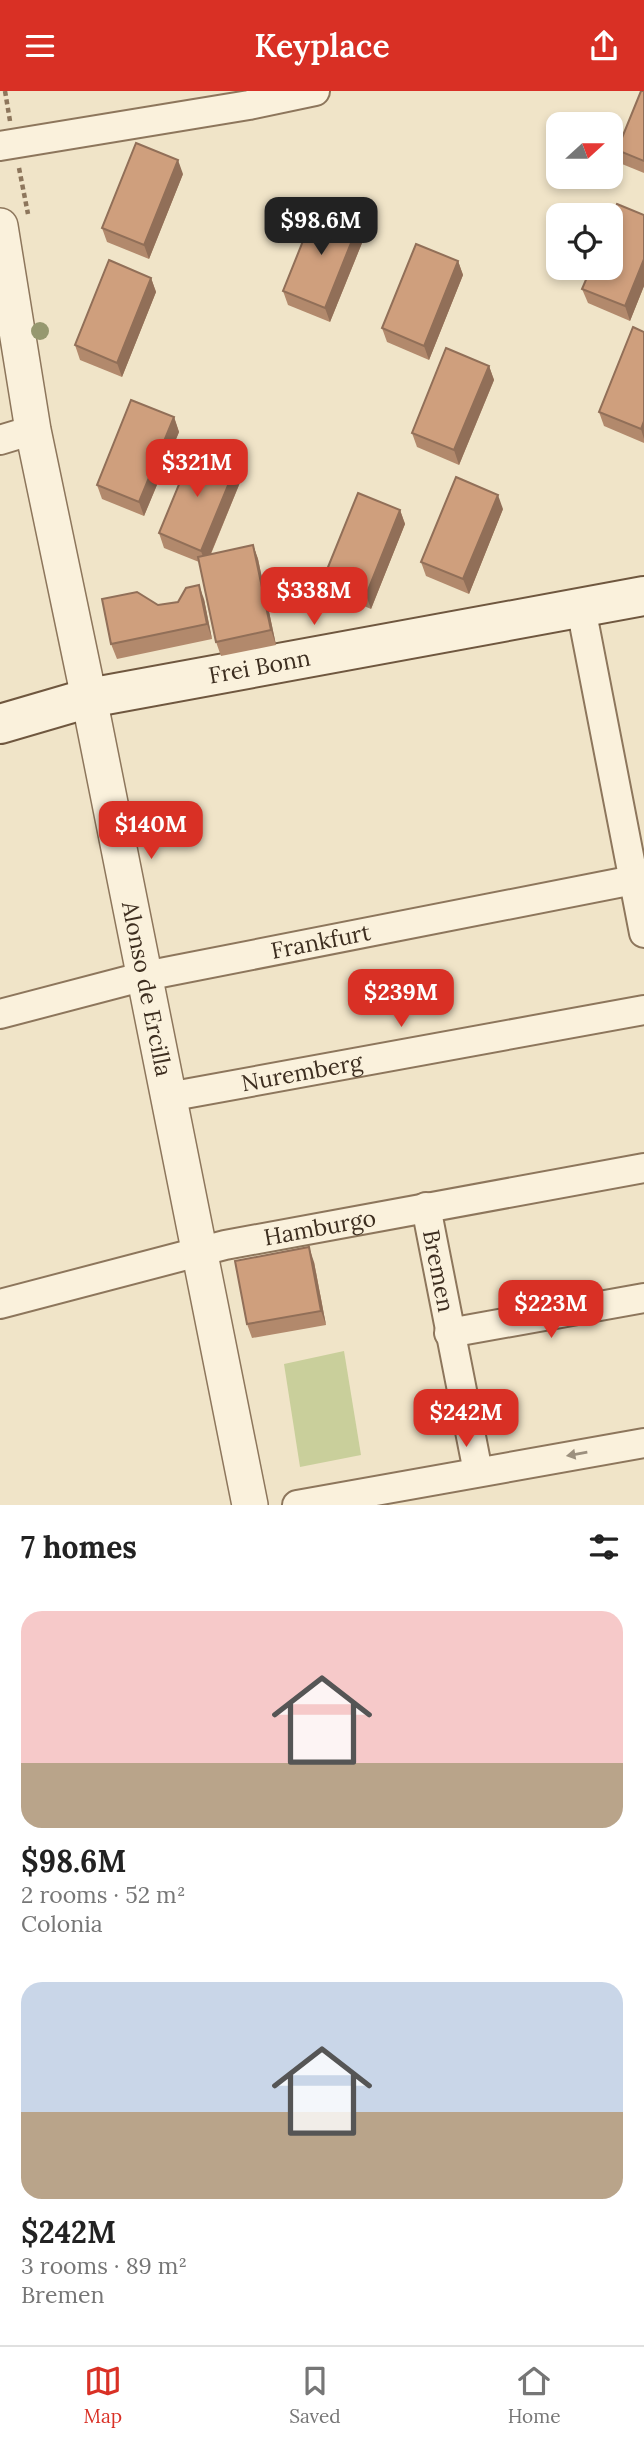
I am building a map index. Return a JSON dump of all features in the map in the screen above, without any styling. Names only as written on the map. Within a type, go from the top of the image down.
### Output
[{"type":"main road","name":"Frei Bonn","points":[[0,724],[89,698],[644,596]]},
{"type":"street","points":[[0,146],[247,98],[315,91]]},
{"type":"street","name":"Alonso de Ercilla","points":[[0,226],[33,430],[250,1505]]},
{"type":"street","points":[[0,440],[33,430]]},
{"type":"street","points":[[581,608],[639,879],[644,933]]},
{"type":"street","name":"Frankfurt","points":[[0,1014],[145,976],[639,879]]},
{"type":"street","name":"Nuremberg","points":[[168,1097],[644,1010]]},
{"type":"street","name":"Hamburgo","points":[[0,1304],[199,1250],[644,1168]]},
{"type":"street","name":"Bremen","points":[[426,1207],[478,1472]]},
{"type":"street","name":"Bremen","points":[[449,1333],[644,1298]]},
{"type":"street","points":[[297,1505],[644,1443]]},
{"type":"green space","points":[[344,1351],[361,1455],[300,1467],[284,1364]]},
{"type":"building","points":[[641,91],[644,91],[644,161],[623,152],[623,135]]},
{"type":"building","points":[[136,143],[178,160],[144,245],[102,228]]},
{"type":"building","points":[[317,206],[359,223],[325,308],[283,291]]},
{"type":"building","points":[[623,206],[644,215],[644,259],[625,306],[582,289],[586,280],[623,280]]},
{"type":"building","points":[[416,244],[458,261],[424,346],[382,328]]},
{"type":"building","points":[[109,260],[151,278],[117,363],[75,345]]},
{"type":"building","points":[[633,327],[644,332],[644,421],[641,429],[599,412]]},
{"type":"building","points":[[446,348],[489,366],[454,450],[412,433]]},
{"type":"building","points":[[131,400],[174,417],[139,502],[97,485]]},
{"type":"building","points":[[194,448],[236,466],[201,551],[159,533]]},
{"type":"building","points":[[456,477],[498,495],[463,579],[421,562]]},
{"type":"building","points":[[358,493],[400,510],[366,595],[324,577]]},
{"type":"building","points":[[253,545],[271,630],[216,642],[198,557]]},
{"type":"building","points":[[199,585],[207,624],[111,644],[102,599],[137,592],[158,605],[178,602],[186,588]]},
{"type":"building","points":[[309,1247],[321,1311],[247,1324],[235,1261]]}]
